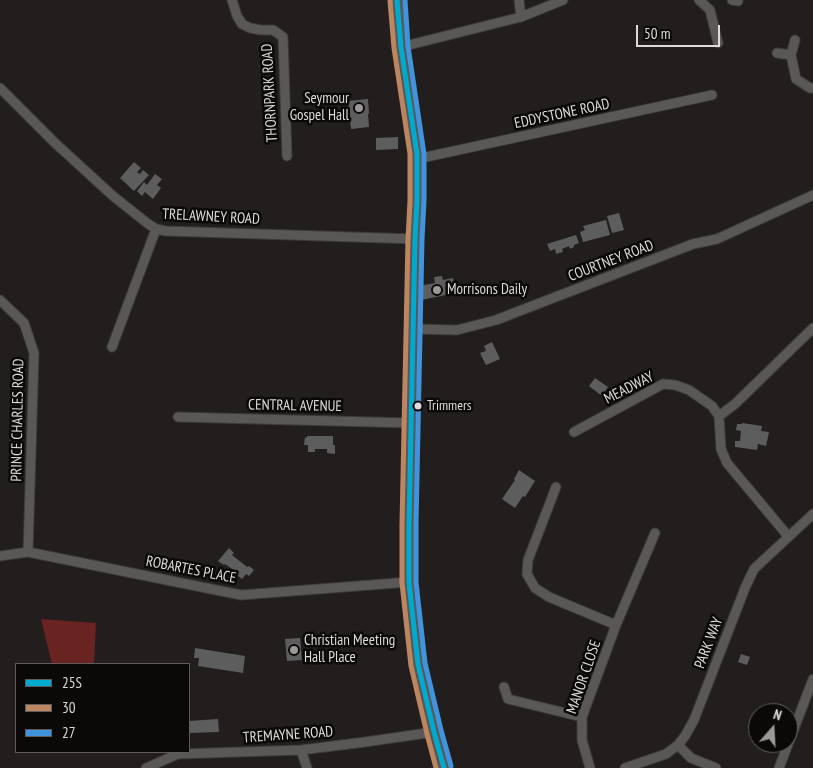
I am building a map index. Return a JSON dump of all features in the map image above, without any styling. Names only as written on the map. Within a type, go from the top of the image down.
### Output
[{"type":"street","name":"THORNPARK ROAD","points":[[232,0],[237,16],[242,24],[250,28],[273,30],[283,37],[287,156]]},
{"type":"street","points":[[397,0],[401,47],[417,159],[409,582],[418,664],[444,768]]},
{"type":"street","points":[[520,0],[521,17]]},
{"type":"street","points":[[401,47],[521,17],[563,0]]},
{"type":"street","points":[[699,0],[710,10],[718,43]]},
{"type":"street","points":[[795,40],[791,56],[796,79],[813,88]]},
{"type":"street","points":[[778,53],[791,56]]},
{"type":"street","name":"TRELAWNEY ROAD","points":[[0,88],[54,142],[107,190],[156,229],[166,231],[414,239]]},
{"type":"street","name":"EDDYSTONE ROAD","points":[[417,159],[712,95]]},
{"type":"street","name":"COURTNEY ROAD","points":[[413,329],[457,330],[496,320],[693,244],[717,239],[813,195]]},
{"type":"street","points":[[112,347],[156,229]]},
{"type":"street","name":"PRINCE CHARLES ROAD","points":[[0,300],[24,323],[34,353],[28,552]]},
{"type":"street","points":[[788,536],[727,463],[721,449],[719,416],[735,404],[813,328]]},
{"type":"street","name":"MEADWAY","points":[[574,432],[663,384],[675,385],[689,390],[712,406],[719,416]]},
{"type":"street","name":"CENTRAL AVENUE","points":[[178,417],[412,422]]},
{"type":"street","name":"MANOR CLOSE","points":[[556,487],[528,560],[527,574],[535,588],[550,597],[616,625]]},
{"type":"street","name":"PARK WAY","points":[[625,768],[666,754],[678,745],[685,736],[694,720],[754,568],[813,514]]},
{"type":"street","name":"MANOR CLOSE","points":[[590,768],[582,740],[582,717],[616,625],[655,533]]},
{"type":"street","name":"ROBARTES PLACE","points":[[0,556],[28,552],[241,594],[409,582]]},
{"type":"street","points":[[779,768],[813,679]]},
{"type":"street","points":[[504,687],[508,699],[582,717]]},
{"type":"street","name":"TREMAYNE ROAD","points":[[146,768],[178,754],[301,750],[434,732]]},
{"type":"street","points":[[678,745],[691,758],[716,768]]},
{"type":"street","points":[[301,750],[306,768]]},
{"type":"shaded area","points":[[41,619],[96,623],[94,663],[52,663]]},
{"type":"building","name":"Seymour Gospel Hall","points":[[368,99],[369,127],[351,129],[348,101]]},
{"type":"building","points":[[398,137],[398,149],[376,150],[376,138]]},
{"type":"building","points":[[134,162],[141,168],[137,172],[140,174],[143,170],[149,175],[134,191],[120,178]]},
{"type":"building","points":[[155,174],[162,179],[157,185],[161,188],[153,199],[145,192],[142,196],[137,191],[144,182],[147,185]]},
{"type":"building","points":[[619,213],[624,230],[612,233],[607,216]]},
{"type":"building","points":[[606,220],[610,235],[583,242],[580,232],[585,230],[583,226]]},
{"type":"building","points":[[576,235],[579,243],[574,245],[574,247],[570,249],[569,246],[562,249],[563,252],[556,254],[555,249],[550,251],[547,244]]},
{"type":"building","name":"Morrisons Daily","points":[[442,276],[443,280],[453,278],[456,293],[421,300],[418,286],[435,283],[434,277]]},
{"type":"building","points":[[492,342],[500,359],[486,365],[480,353],[486,351],[484,346]]},
{"type":"building","points":[[595,378],[608,387],[602,396],[589,386]]},
{"type":"building","points":[[737,424],[762,426],[761,431],[769,432],[766,446],[758,444],[757,450],[735,447],[735,441],[740,441],[741,431],[736,430]]},
{"type":"building","points":[[307,436],[333,436],[335,454],[327,453],[327,449],[315,449],[315,452],[308,452],[308,445],[304,445],[305,437],[307,438]]},
{"type":"building","points":[[519,470],[535,481],[515,508],[502,499],[515,480]]},
{"type":"building","points":[[229,548],[234,553],[232,555],[254,570],[249,576],[246,574],[242,579],[234,573],[235,571],[218,561]]},
{"type":"building","name":"Christian Meeting Hall Place","points":[[300,638],[302,660],[287,661],[285,639]]},
{"type":"building","points":[[195,648],[245,656],[243,673],[198,666],[199,658],[194,658]]},
{"type":"building","points":[[741,654],[750,657],[747,665],[738,662]]},
{"type":"building","points":[[218,719],[219,732],[190,733],[190,721]]},
{"type":"transit line","name":"25S","points":[[397,0],[401,47],[417,154],[409,582],[418,664],[444,768]]},
{"type":"transit line","name":"27","points":[[405,0],[408,46],[424,154],[416,582],[425,663],[451,766]]},
{"type":"transit line","name":"30","points":[[390,1],[394,48],[410,154],[402,583],[411,666],[436,768]]},
{"type":"place","name":"Seymour Gospel Hall","points":[[359,108]]},
{"type":"place","name":"Morrisons Daily","points":[[437,290]]},
{"type":"place","name":"Trimmers","points":[[418,406]]},
{"type":"place","name":"Christian Meeting Hall Place","points":[[294,650]]}]
